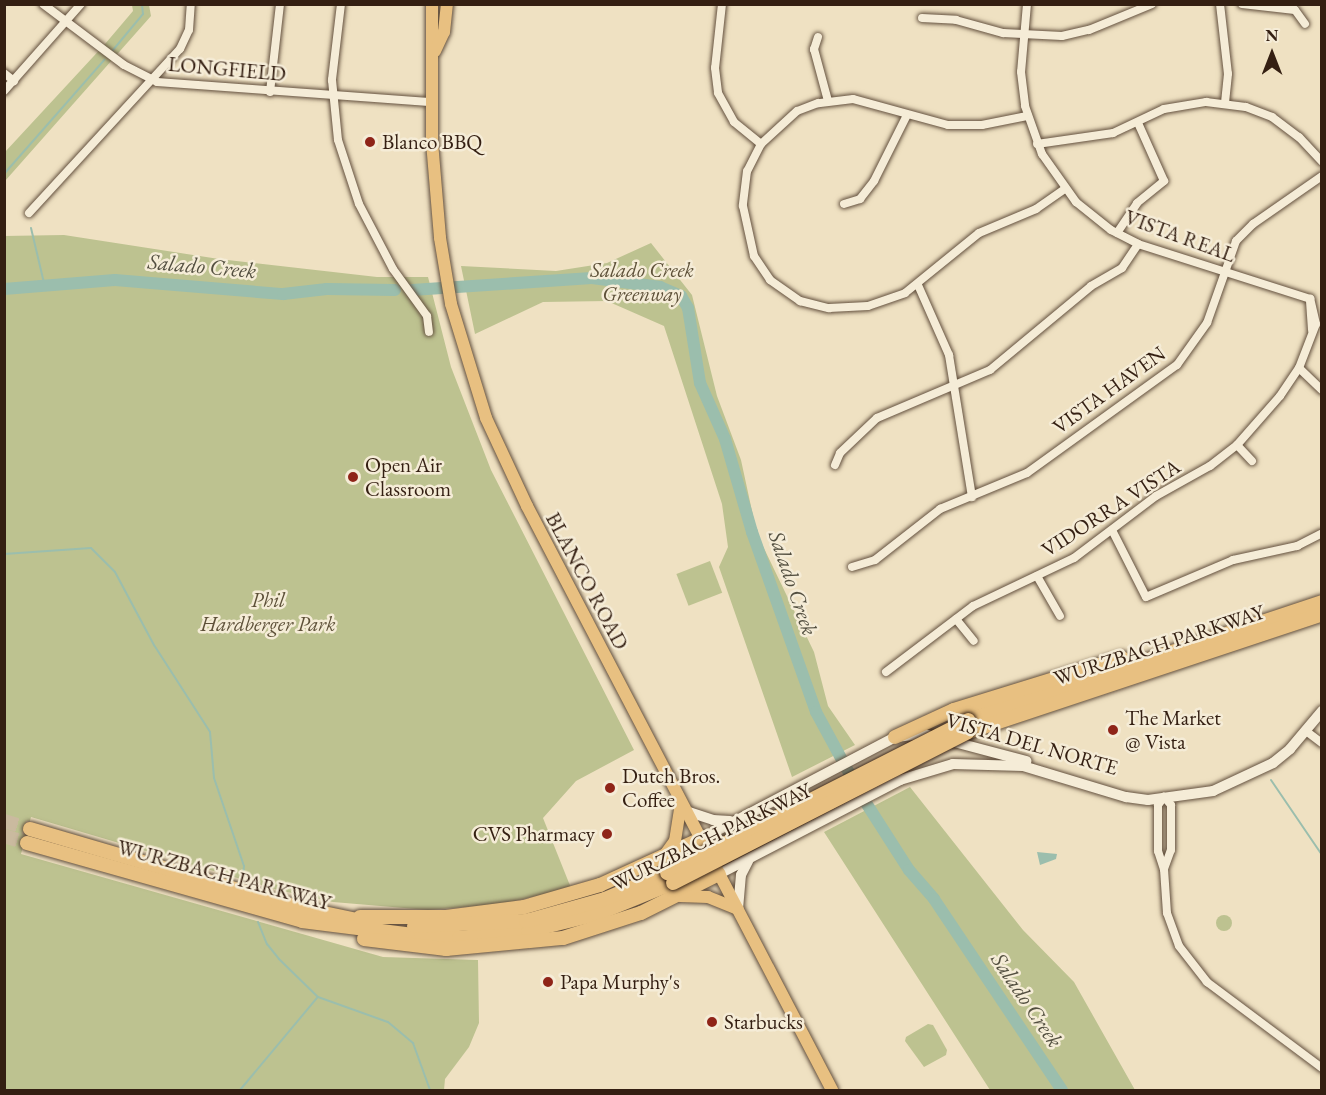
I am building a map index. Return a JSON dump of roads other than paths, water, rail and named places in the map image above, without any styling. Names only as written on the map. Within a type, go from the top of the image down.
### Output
[{"type":"highway","name":"WURZBACH PARKWAY","points":[[670,878],[526,921],[437,927],[365,922],[323,914],[28,836],[302,921],[379,933],[459,938],[528,931],[597,914],[670,878],[968,726],[1206,640],[1322,602]]},
{"type":"highway","name":"WURZBACH PARKWAY","points":[[968,726],[1322,614]]},
{"type":"highway","points":[[1177,660],[1322,623]]},
{"type":"highway","points":[[889,740],[954,710],[1022,687],[1206,640]]},
{"type":"highway","points":[[323,914],[414,918],[524,907],[600,885],[701,838]]},
{"type":"highway","points":[[664,856],[680,859],[688,866],[692,879],[683,894]]},
{"type":"highway","points":[[302,921],[387,944],[446,949],[533,944],[592,930],[683,894],[719,874]]},
{"type":"main road","name":"BLANCO ROAD","points":[[432,4],[430,31],[435,51],[432,102],[434,176],[443,260],[465,353],[506,465],[832,1090]]},
{"type":"main road","name":"BLANCO ROAD","points":[[435,51],[444,33],[447,4]]},
{"type":"main road","points":[[664,856],[675,841],[684,806]]},
{"type":"main road","points":[[683,894],[708,897],[738,909]]},
{"type":"street","name":"LONGFIELD","points":[[43,4],[124,65],[151,80],[270,92],[432,102]]},
{"type":"street","points":[[4,91],[68,23],[81,4]]},
{"type":"street","points":[[29,213],[183,43],[191,4]]},
{"type":"street","points":[[270,92],[280,4]]},
{"type":"street","points":[[341,4],[332,95],[338,140],[359,204],[393,269],[427,316],[429,332]]},
{"type":"street","points":[[722,4],[715,68],[718,93],[734,122],[761,144]]},
{"type":"street","name":"VISTA REAL","points":[[1027,4],[1021,72],[1027,116],[1037,144],[1065,189],[1117,233],[1138,244],[1310,299]]},
{"type":"street","points":[[922,18],[956,20],[993,32],[1023,35],[1076,34],[1152,4]]},
{"type":"street","points":[[1220,4],[1228,74],[1226,103]]},
{"type":"street","points":[[1242,4],[1294,10],[1305,24]]},
{"type":"street","points":[[818,37],[814,48],[828,101]]},
{"type":"street","points":[[4,73],[15,81]]},
{"type":"street","points":[[1027,116],[965,126],[907,116],[863,100],[828,101],[787,117],[761,144],[747,171],[743,206],[754,256],[776,286],[800,301],[842,309],[881,303],[918,285],[979,233],[1036,209],[1065,189]]},
{"type":"street","points":[[1037,144],[1107,135],[1178,105],[1226,103],[1259,111],[1284,124],[1322,162]]},
{"type":"street","points":[[844,204],[860,199],[874,181],[907,116]]},
{"type":"street","points":[[1117,233],[1137,203],[1164,181],[1138,123]]},
{"type":"street","name":"VISTA HAVEN","points":[[852,567],[866,566],[935,513],[1027,473],[1177,365],[1203,330],[1232,248],[1246,229],[1322,176]]},
{"type":"street","points":[[835,465],[840,453],[877,418],[990,370],[1091,286],[1122,268],[1138,244]]},
{"type":"street","points":[[918,285],[942,332],[955,386],[972,496]]},
{"type":"street","name":"VIDORRA VISTA","points":[[886,672],[990,596],[1074,558],[1156,496],[1210,466],[1237,445],[1280,396],[1299,368],[1312,330],[1310,299]]},
{"type":"street","points":[[1299,368],[1322,390]]},
{"type":"street","points":[[1237,445],[1252,461]]},
{"type":"street","points":[[1112,530],[1146,597],[1233,561],[1297,546],[1322,533]]},
{"type":"street","points":[[1037,576],[1060,616]]},
{"type":"street","points":[[956,619],[974,641]]},
{"type":"street","name":"VISTA DEL NORTE","points":[[719,874],[900,780],[953,764],[1002,763],[1126,797],[1195,795],[1244,780],[1273,763],[1306,731],[1318,725],[1322,711]]},
{"type":"street","points":[[1306,731],[1322,743]]},
{"type":"street","name":"VISTA DEL NORTE","points":[[889,740],[924,734],[1161,797]]},
{"type":"street","name":"WURZBACH PARKWAY","points":[[701,838],[889,740]]},
{"type":"street","points":[[1164,869],[1171,850],[1170,805],[1161,797],[1158,804],[1158,850],[1164,869],[1171,926],[1190,965],[1212,986],[1322,1068]]},
{"type":"street","points":[[684,806],[712,820],[736,819],[733,840],[742,855],[752,858],[741,875],[738,909]]},
{"type":"waterway","points":[[113,50],[143,14],[142,4]]},
{"type":"waterway","points":[[4,174],[104,60]]},
{"type":"waterway","points":[[31,228],[44,283]]},
{"type":"waterway","name":"Salado Creek","points":[[412,290],[592,278],[660,287],[681,296],[688,308],[700,383],[725,439],[752,532],[816,712],[861,795],[909,870],[934,899],[1062,1090]]},
{"type":"waterway","name":"Salado Creek","points":[[4,289],[115,280],[283,294],[327,289],[395,290]]},
{"type":"waterway","points":[[4,554],[91,548],[115,572],[154,645],[210,732],[214,778],[244,866],[242,882]]},
{"type":"waterway","points":[[1271,780],[1322,855]]},
{"type":"waterway","points":[[258,922],[267,944],[318,997],[388,1022],[413,1043],[430,1090]]},
{"type":"waterway","points":[[240,1090],[317,998]]},
{"type":"tunnel","points":[[4,821],[30,829]]},
{"type":"tunnel","points":[[4,836],[27,843]]},
{"type":"place","name":"Blanco BBQ","points":[[370,142]]},
{"type":"place","name":"Open Air Classroom","points":[[353,477]]},
{"type":"place","name":"The Market @ Vista","points":[[1113,730]]},
{"type":"place","name":"Dutch Bros. Coffee","points":[[610,788]]},
{"type":"place","name":"CVS Pharmacy","points":[[607,834]]},
{"type":"place","name":"Papa Murphy's","points":[[548,982]]},
{"type":"place","name":"Starbucks","points":[[712,1022]]},
{"type":"park label","name":"Salado Creek Greenway","points":[[642,282]]},
{"type":"park label","name":"Phil Hardberger Park","points":[[268,612]]}]
